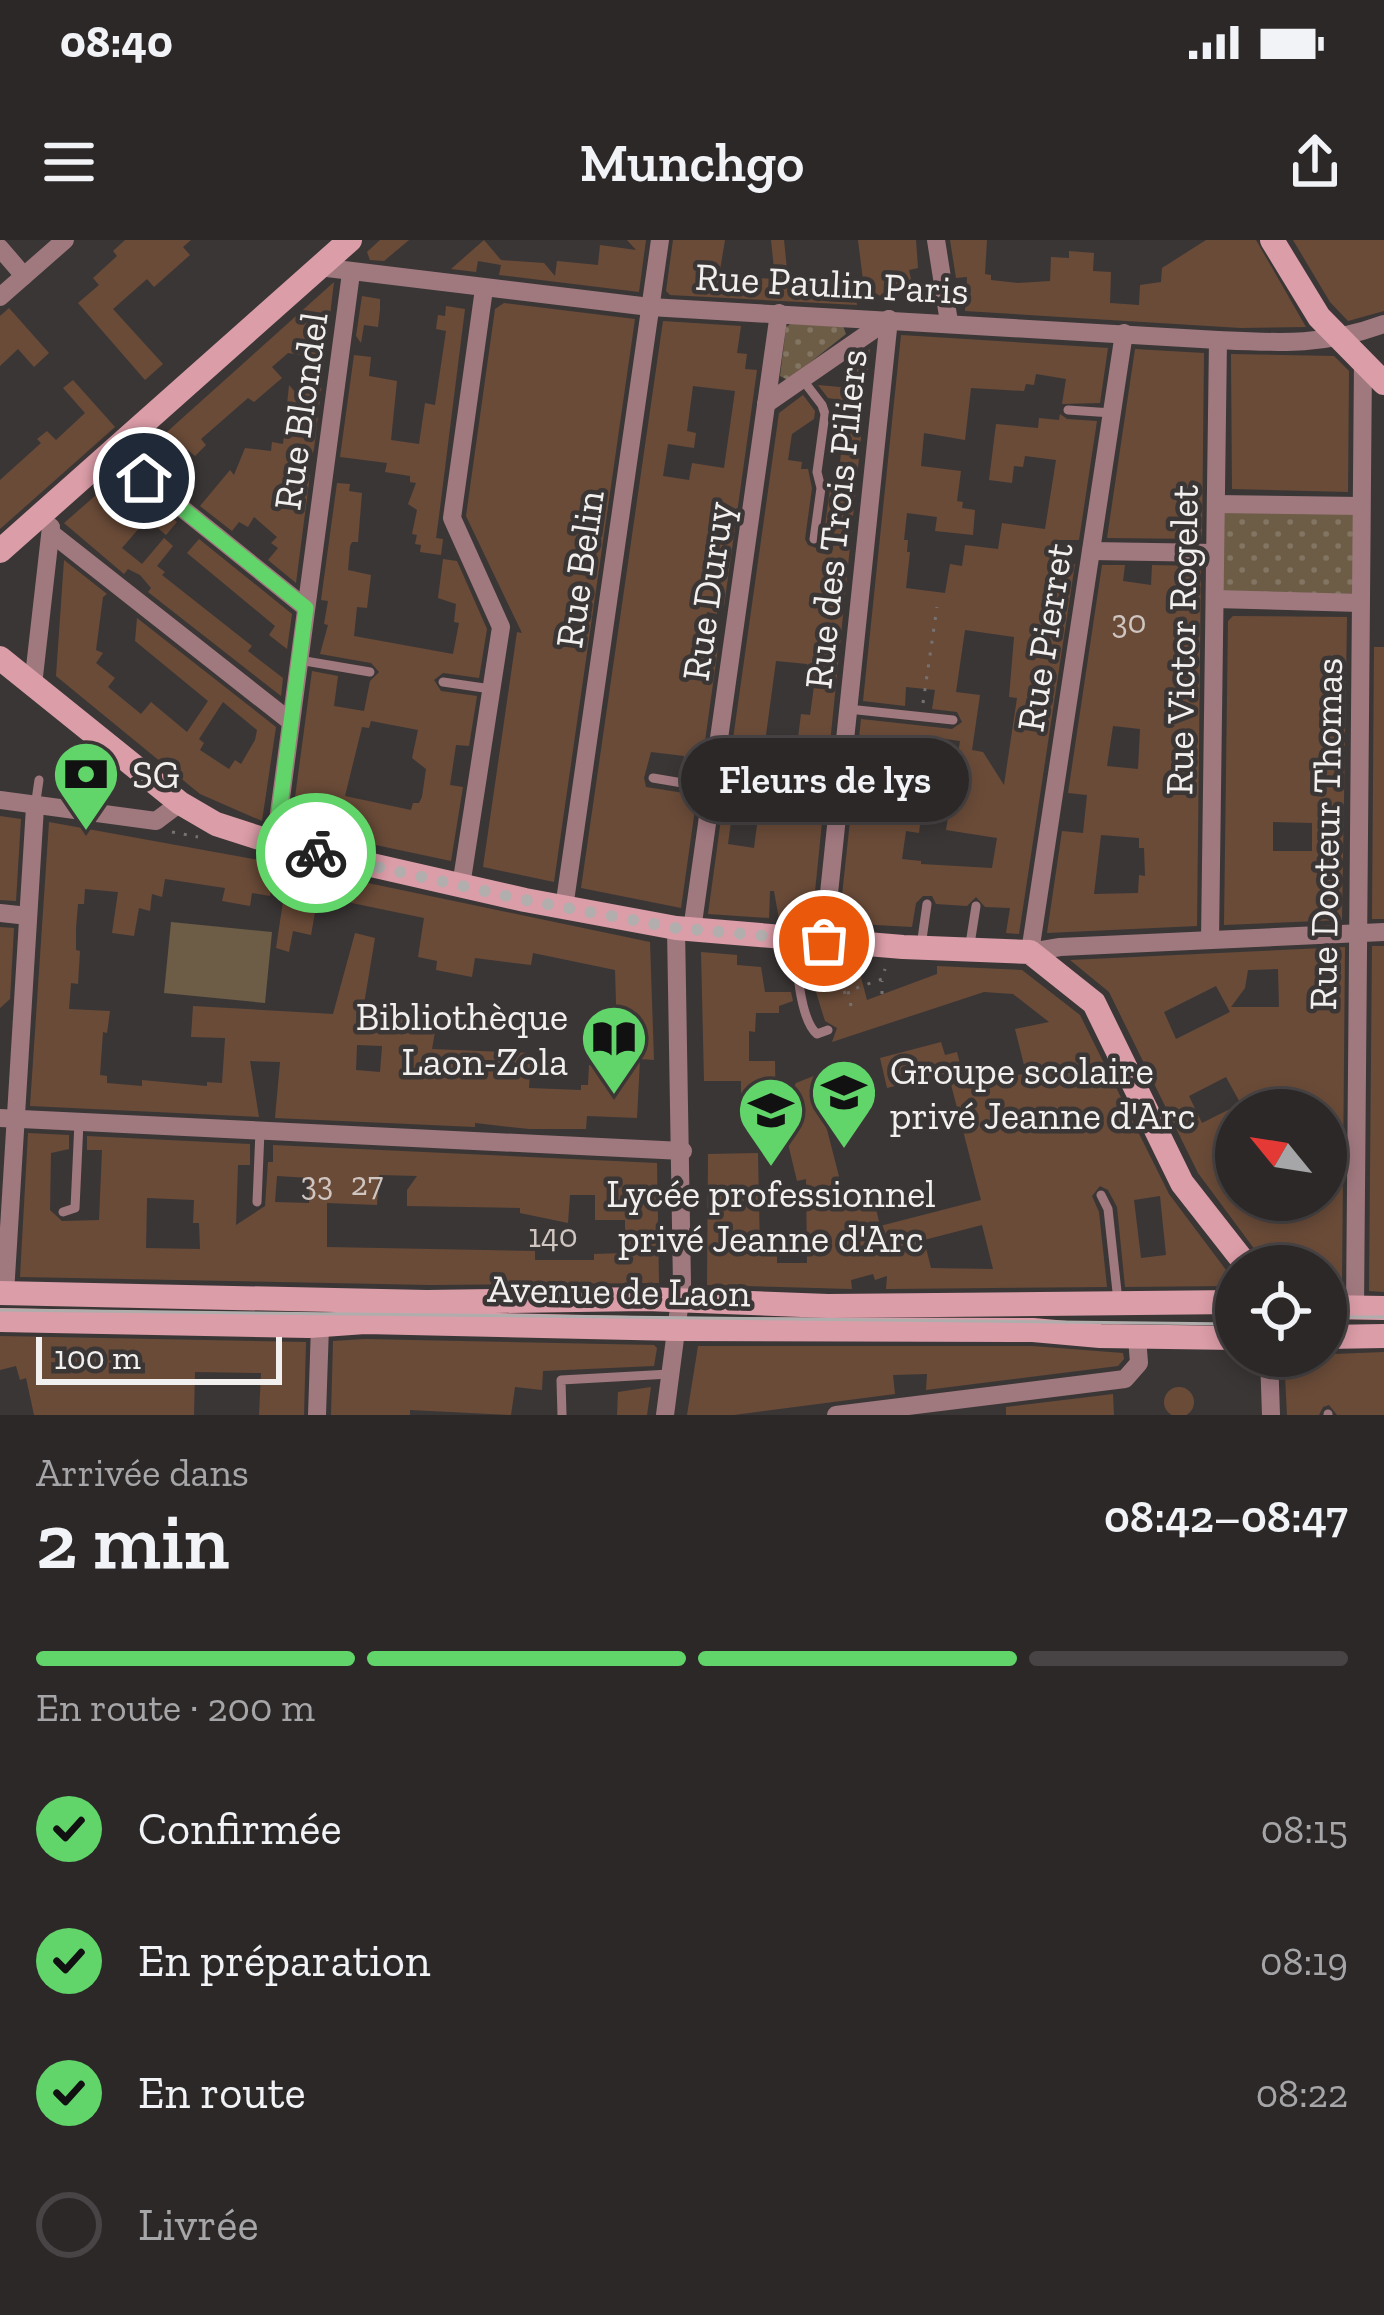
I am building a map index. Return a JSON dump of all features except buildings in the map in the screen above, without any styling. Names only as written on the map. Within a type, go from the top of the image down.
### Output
[{"type":"main road","points":[[0,551],[350,240]]},
{"type":"main road","points":[[1272,240],[1318,316],[1384,382]]},
{"type":"main road","points":[[12,675],[180,803],[216,824],[275,843],[564,908],[684,929],[1030,952],[1094,1003],[1182,1183],[1231,1245]]},
{"type":"main road","name":"Avenue de Laon","points":[[2,1293],[428,1302],[680,1300],[1024,1306],[1118,1300],[1215,1302]]},
{"type":"main road","points":[[1347,1308],[1384,1309]]},
{"type":"main road","name":"Avenue de Laon","points":[[0,1320],[1034,1330],[1215,1338]]},
{"type":"main road","points":[[1347,1337],[1384,1336]]},
{"type":"street","points":[[0,297],[65,240]]},
{"type":"street","name":"Rue Belin","points":[[564,908],[660,240]]},
{"type":"street","points":[[936,240],[949,322]]},
{"type":"street","points":[[0,248],[25,276]]},
{"type":"street","name":"Rue Paulin Paris","points":[[320,267],[650,307],[1289,344],[1342,339],[1384,324]]},
{"type":"street","name":"Rue Blondel","points":[[275,843],[351,273]]},
{"type":"street","points":[[461,886],[482,709],[491,689],[501,627],[452,518],[484,289]]},
{"type":"street","name":"Rue Duruy","points":[[664,1415],[680,1300],[684,929],[712,788],[779,313]]},
{"type":"street","points":[[766,404],[889,319]]},
{"type":"street","name":"Rue des Trois Piliers","points":[[824,941],[889,319]]},
{"type":"street","name":"Rue Pierret","points":[[1030,952],[1124,333]]},
{"type":"street","name":"Rue Victor Rogelet","points":[[1210,940],[1218,340]]},
{"type":"street","name":"Rue Docteur Thomas","points":[[1355,1308],[1363,361]]},
{"type":"street","points":[[112,452],[306,608]]},
{"type":"street","points":[[12,675],[51,533],[53,504]]},
{"type":"street","points":[[1216,504],[1361,506]]},
{"type":"street","points":[[51,533],[291,722]]},
{"type":"street","points":[[1090,551],[1215,553]]},
{"type":"street","points":[[1361,554],[1384,555]]},
{"type":"street","points":[[1214,599],[1360,603]]},
{"type":"street","points":[[0,800],[156,821],[180,803]]},
{"type":"street","points":[[2,1293],[8,1119],[21,1011],[35,807]]},
{"type":"street","points":[[0,913],[28,916]]},
{"type":"street","points":[[1030,952],[1060,946],[1384,932]]},
{"type":"street","points":[[0,1010],[21,1011]]},
{"type":"street","points":[[8,1119],[683,1150]]},
{"type":"street","points":[[317,1415],[320,1326]]},
{"type":"street","points":[[836,1415],[988,1405],[1125,1379],[1139,1363],[1137,1337]]},
{"type":"street","points":[[1270,1377],[1271,1415]]},
{"type":"lane","points":[[802,379],[825,415],[814,539]]},
{"type":"lane","points":[[1068,410],[1112,413]]},
{"type":"lane","points":[[299,660],[370,672]]},
{"type":"lane","points":[[443,682],[491,689]]},
{"type":"lane","points":[[848,709],[953,720]]},
{"type":"lane","points":[[653,778],[712,788]]},
{"type":"lane","points":[[35,807],[39,780]]},
{"type":"lane","points":[[921,948],[927,904]]},
{"type":"lane","points":[[970,950],[976,906]]},
{"type":"lane","points":[[797,939],[806,1020],[817,1034],[828,1030]]},
{"type":"lane","points":[[63,1212],[75,1208],[79,1122]]},
{"type":"lane","points":[[257,1202],[260,1131]]},
{"type":"lane","points":[[1101,1195],[1108,1209],[1118,1300]]},
{"type":"lane","points":[[562,1415],[561,1380],[670,1374]]},
{"type":"path","points":[[921,717],[937,607]]},
{"type":"path","points":[[882,994],[886,961]]},
{"type":"path","points":[[836,987],[838,994],[882,979]]},
{"type":"path","points":[[848,991],[851,1006]]},
{"type":"shaded area","points":[[793,322],[843,326],[846,334],[788,380],[780,376],[786,327]]},
{"type":"shaded area","points":[[1220,509],[1355,511],[1353,597],[1218,595]]},
{"type":"shaded area","points":[[171,922],[272,932],[265,1003],[164,993]]},
{"type":"tram line","points":[[0,1310],[1215,1324]]},
{"type":"tram line","points":[[1347,1317],[1384,1317]]},
{"type":"way so far","points":[[316,853],[676,928],[824,941]]},
{"type":"place","name":"SG","points":[[86,833]]},
{"type":"place","name":"Fleurs de lys","points":[[824,941]]},
{"type":"place","name":"Bibliothèque Laon-Zola","points":[[614,1097]]},
{"type":"place","name":"Groupe scolaire privé Jeanne d'Arc","points":[[844,1151]]},
{"type":"place","name":"Lycée professionnel privé Jeanne d'Arc","points":[[771,1169]]},
{"type":"route","points":[[144,478],[306,608],[275,843],[316,853]]}]
